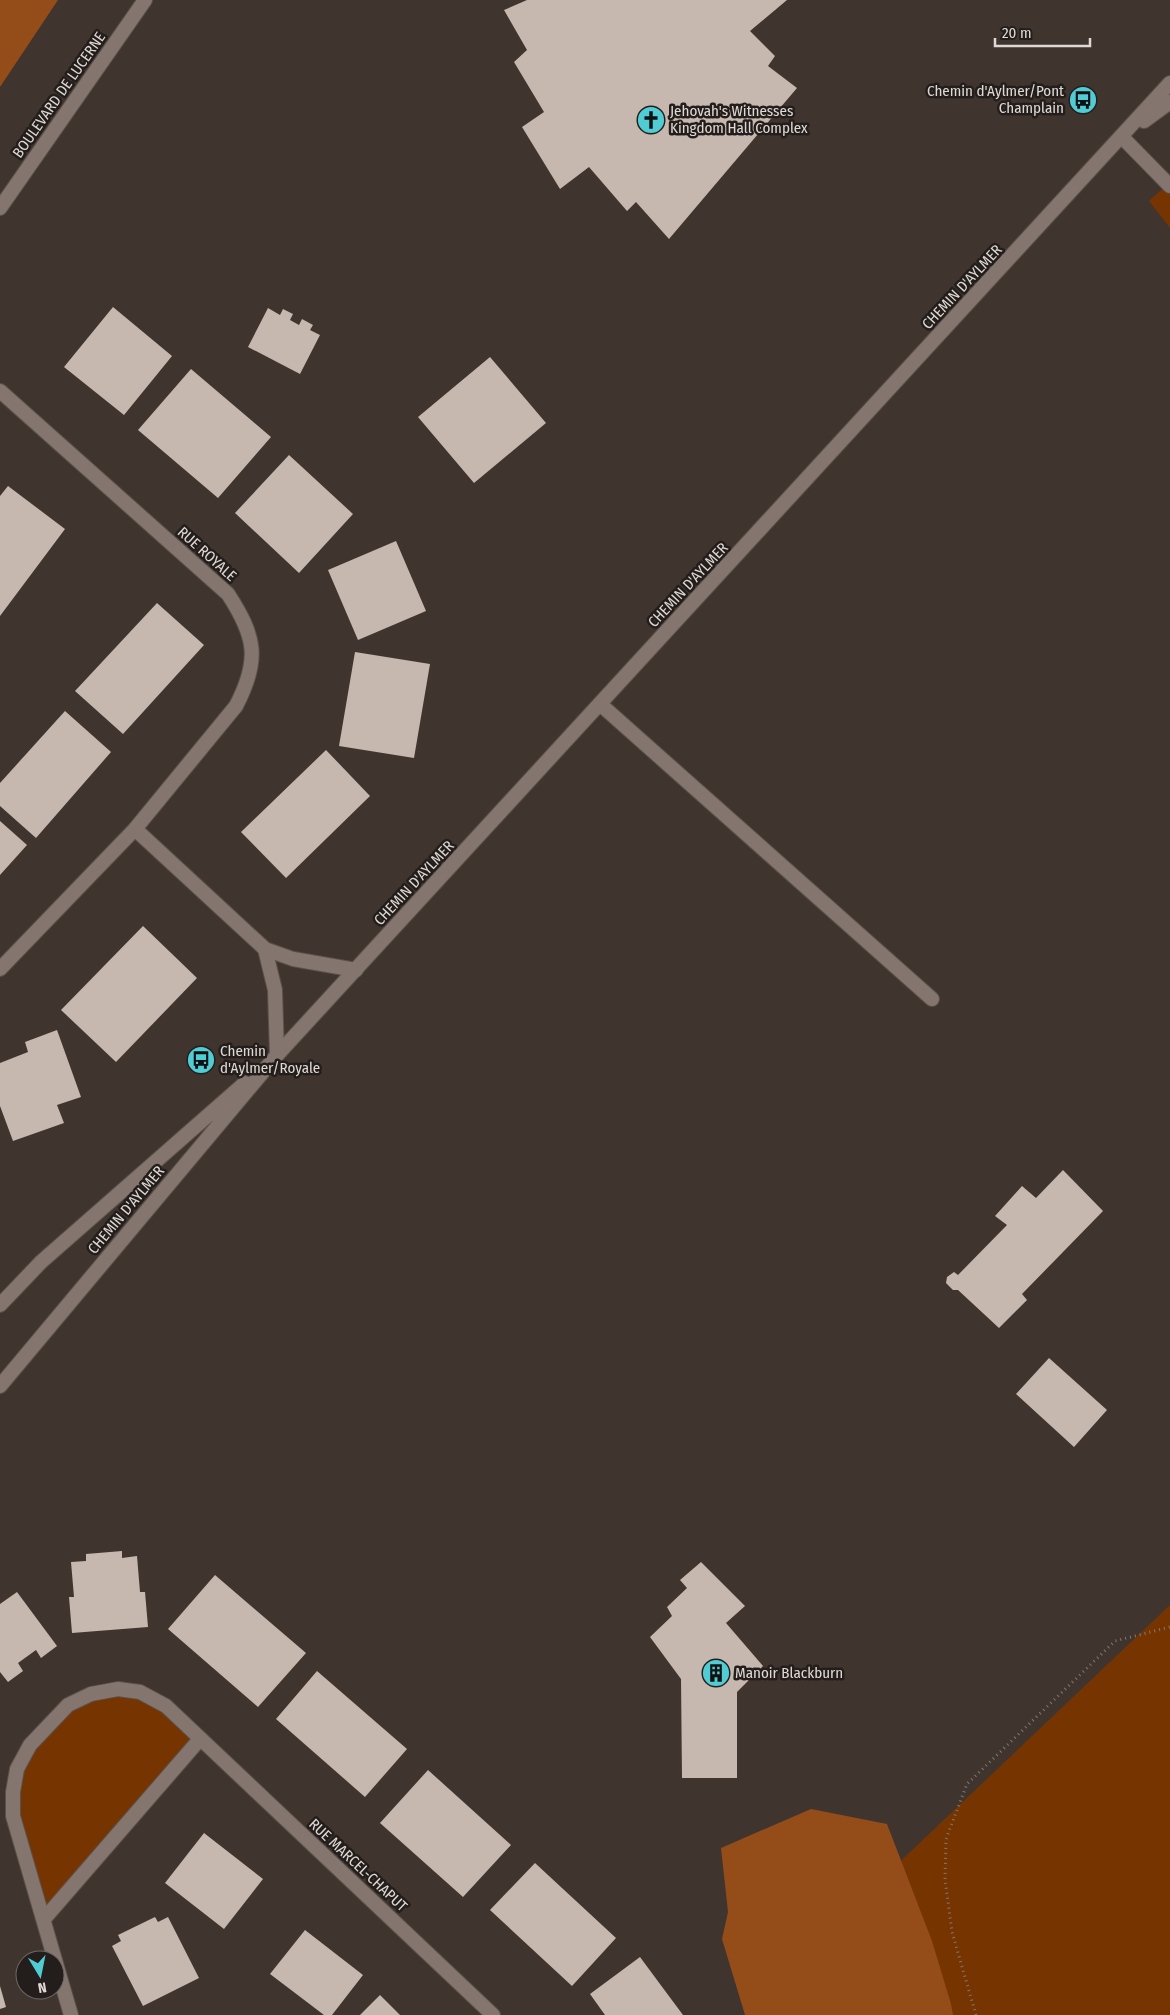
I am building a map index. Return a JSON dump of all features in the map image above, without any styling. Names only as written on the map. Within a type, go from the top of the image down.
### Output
[{"type":"street","name":"BOULEVARD DE LUCERNE","points":[[0,208],[145,0]]},
{"type":"street","name":"CHEMIN D'AYLMER","points":[[0,1386],[277,1055],[1170,83]]},
{"type":"street","name":"CHEMIN D'AYLMER","points":[[1122,137],[1170,102]]},
{"type":"street","points":[[1122,137],[1170,186]]},
{"type":"street","name":"RUE ROYALE","points":[[0,391],[228,594],[242,616],[249,636],[253,660],[248,683],[236,706],[135,828],[0,968]]},
{"type":"street","points":[[600,704],[932,999]]},
{"type":"street","points":[[135,828],[265,949],[293,959],[356,970]]},
{"type":"street","points":[[265,949],[275,990],[277,1055]]},
{"type":"street","name":"CHEMIN D'AYLMER","points":[[0,1305],[41,1262],[277,1055]]},
{"type":"street","name":"RUE MARCEL-CHAPUT","points":[[71,2015],[13,1816],[13,1792],[17,1769],[30,1745],[68,1706],[91,1694],[118,1689],[140,1692],[166,1706],[493,2015]]},
{"type":"street","points":[[44,1919],[200,1739]]},
{"type":"path","points":[[976,2015],[952,1932],[944,1879],[946,1839],[967,1784],[1115,1641],[1170,1627]]},
{"type":"shaded area","points":[[0,0],[58,0],[0,87]]},
{"type":"shaded area","points":[[1170,182],[1170,228],[1149,201]]},
{"type":"shaded area","points":[[1170,1605],[1170,2015],[770,2015],[769,1986]]},
{"type":"shaded area","points":[[140,1692],[200,1739],[44,1919],[13,1792],[30,1745],[91,1694]]},
{"type":"shaded area","points":[[811,1809],[887,1824],[932,1941],[953,2015],[745,2015],[722,1939],[728,1912],[721,1848]]},
{"type":"building","name":"Jehovah's Witnesses Kingdom Hall Complex","points":[[527,0],[787,0],[750,31],[775,56],[768,66],[797,88],[669,239],[636,202],[627,211],[589,167],[560,189],[522,127],[544,112],[514,62],[527,50],[504,10]]},
{"type":"building","points":[[113,307],[172,356],[124,415],[64,367]]},
{"type":"building","points":[[268,308],[280,315],[283,309],[293,314],[290,320],[299,325],[302,319],[313,325],[310,330],[320,335],[300,374],[248,347]]},
{"type":"building","points":[[490,357],[546,423],[474,483],[418,417]]},
{"type":"building","points":[[191,369],[271,437],[218,498],[138,430]]},
{"type":"building","points":[[289,455],[353,514],[299,573],[235,513]]},
{"type":"building","points":[[8,486],[65,529],[0,616],[0,496]]},
{"type":"building","points":[[396,541],[426,611],[358,640],[328,570]]},
{"type":"building","points":[[157,603],[204,645],[123,734],[75,691]]},
{"type":"building","points":[[355,652],[430,664],[414,758],[339,746]]},
{"type":"building","points":[[65,711],[111,752],[36,838],[0,806],[0,783]]},
{"type":"building","points":[[326,750],[370,796],[286,878],[241,832]]},
{"type":"building","points":[[0,821],[27,845],[0,875]]},
{"type":"building","points":[[143,926],[197,978],[116,1062],[61,1010]]},
{"type":"building","points":[[57,1030],[81,1097],[57,1105],[64,1123],[13,1141],[0,1106],[0,1063],[28,1052],[25,1042]]},
{"type":"building","points":[[1063,1170],[1103,1211],[1022,1294],[1027,1300],[999,1328],[958,1290],[953,1290],[946,1283],[947,1277],[954,1272],[958,1275],[1007,1225],[995,1216],[1022,1186],[1036,1198]]},
{"type":"building","points":[[1049,1358],[1107,1410],[1074,1447],[1016,1394]]},
{"type":"building","points":[[122,1551],[122,1558],[137,1556],[140,1592],[145,1592],[148,1627],[72,1633],[69,1597],[74,1597],[71,1562],[86,1561],[86,1554]]},
{"type":"building","name":"Manoir Blackburn","points":[[701,1562],[745,1606],[726,1623],[763,1666],[737,1692],[737,1778],[682,1778],[681,1679],[650,1637],[672,1616],[667,1607],[687,1588],[680,1580]]},
{"type":"building","points":[[215,1575],[306,1653],[258,1707],[168,1629]]},
{"type":"building","points":[[17,1592],[57,1646],[41,1658],[36,1650],[18,1663],[23,1671],[8,1682],[0,1672],[0,1604]]},
{"type":"building","points":[[317,1671],[407,1749],[365,1797],[276,1719]]},
{"type":"building","points":[[428,1770],[511,1845],[463,1897],[380,1823]]},
{"type":"building","points":[[204,1833],[263,1879],[224,1929],[165,1883]]},
{"type":"building","points":[[535,1863],[616,1938],[572,1986],[490,1910]]},
{"type":"building","points":[[155,1917],[158,1922],[168,1917],[199,1978],[143,2006],[112,1946],[121,1941],[118,1935]]},
{"type":"building","points":[[305,1930],[363,1975],[332,2015],[324,2015],[270,1974]]},
{"type":"building","points":[[640,1957],[683,2015],[605,2015],[590,1994]]},
{"type":"building","points":[[0,1986],[6,2007],[0,2009]]},
{"type":"building","points":[[380,1995],[400,2015],[360,2015]]},
{"type":"place","name":"Chemin d'Aylmer/Pont Champlain","points":[[1083,100]]},
{"type":"place","name":"Jehovah's Witnesses Kingdom Hall Complex","points":[[651,120]]},
{"type":"place","name":"Chemin d'Aylmer/Royale","points":[[201,1060]]},
{"type":"place","name":"Manoir Blackburn","points":[[716,1673]]}]
